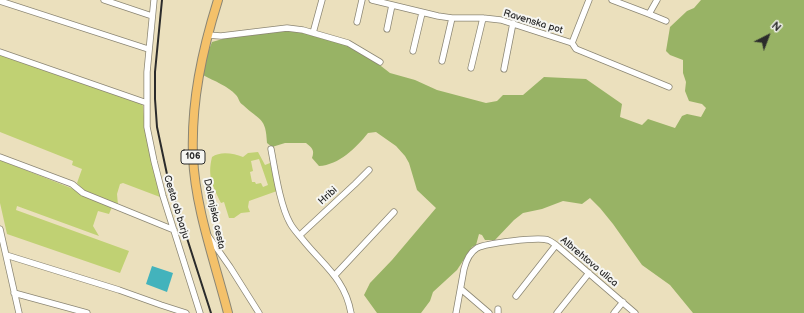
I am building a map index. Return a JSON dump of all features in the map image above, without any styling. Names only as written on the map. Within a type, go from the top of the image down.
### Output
[{"type":"main road","name":"Dolenjska cesta","points":[[218,0],[207,36],[195,96],[193,155],[194,173],[202,216],[228,313]]},
{"type":"street","points":[[104,0],[152,16]]},
{"type":"street","name":"Cesta ob barju","points":[[154,0],[148,49],[147,127],[163,196],[200,313]]},
{"type":"street","points":[[313,33],[322,0]]},
{"type":"street","points":[[356,22],[362,0]]},
{"type":"street","name":"Ravenska pot","points":[[372,0],[422,13],[452,18],[483,18],[501,20],[572,43],[589,0]]},
{"type":"street","points":[[612,0],[666,21]]},
{"type":"street","points":[[650,14],[657,0]]},
{"type":"street","points":[[0,1],[148,49]]},
{"type":"street","points":[[387,29],[392,5]]},
{"type":"street","points":[[414,51],[422,13]]},
{"type":"street","points":[[442,61],[452,18]]},
{"type":"street","points":[[471,68],[483,18]]},
{"type":"street","points":[[504,69],[513,23]]},
{"type":"street","points":[[207,36],[221,36],[287,28],[304,30],[348,43],[380,62]]},
{"type":"street","points":[[572,43],[576,49],[669,88]]},
{"type":"street","points":[[0,52],[147,103]]},
{"type":"street","points":[[270,149],[284,207],[290,223],[343,286],[351,313]]},
{"type":"street","points":[[0,157],[72,184],[83,193],[174,230]]},
{"type":"street","name":"Hribi","points":[[300,235],[369,170]]},
{"type":"street","points":[[335,275],[394,212]]},
{"type":"street","points":[[0,229],[19,313]]},
{"type":"street","points":[[207,234],[259,313]]},
{"type":"street","name":"Albrehtova ulica","points":[[456,313],[465,262],[471,253],[477,248],[489,244],[537,239],[549,240],[556,245],[635,313]]},
{"type":"street","points":[[516,296],[556,245]]},
{"type":"street","points":[[6,255],[119,290],[161,306],[186,313]]},
{"type":"street","points":[[557,313],[589,273]]},
{"type":"street","points":[[461,290],[489,313]]},
{"type":"street","points":[[14,293],[87,313]]},
{"type":"street","points":[[614,313],[623,302]]},
{"type":"green space","points":[[701,0],[804,0],[804,313],[693,313],[670,285],[642,265],[613,224],[590,198],[582,204],[563,201],[542,209],[523,213],[514,220],[495,240],[485,240],[482,235],[479,234],[476,245],[472,247],[457,270],[433,292],[430,301],[421,313],[377,313],[364,295],[370,283],[392,260],[436,208],[417,190],[409,163],[405,156],[396,146],[376,132],[368,133],[352,150],[340,159],[333,163],[319,166],[312,158],[312,149],[306,143],[285,143],[272,147],[267,143],[265,128],[261,120],[240,102],[233,92],[225,86],[203,75],[208,52],[212,42],[233,36],[289,29],[349,46],[368,56],[390,73],[415,80],[437,90],[486,103],[497,101],[503,95],[523,95],[544,77],[586,79],[622,104],[620,117],[642,125],[648,119],[675,128],[682,116],[687,114],[701,117],[706,108],[702,104],[689,101],[685,91],[686,82],[683,73],[683,60],[670,55],[666,51],[670,27],[687,11],[694,8]]},
{"type":"green space","points":[[0,54],[141,103],[143,106],[145,128],[160,197],[123,183],[120,184],[117,194],[118,205],[84,191],[77,183],[82,169],[72,165],[73,161],[0,132]]},
{"type":"green space","points":[[258,152],[265,165],[270,163],[277,191],[249,201],[248,207],[250,212],[241,213],[234,218],[229,218],[224,202],[221,203],[212,181],[210,170],[212,157],[227,153],[243,157],[248,153]],"holes":[[[259,159],[268,185],[263,187],[261,183],[256,184],[255,182],[252,182],[250,172],[253,171],[251,161]]]},
{"type":"green space","points":[[0,160],[76,190],[112,207],[109,214],[98,211],[93,226],[99,236],[17,206],[16,210],[129,251],[120,273],[7,234],[0,203]]},
{"type":"water","points":[[152,266],[173,273],[167,292],[146,284]]},
{"type":"railway","points":[[162,0],[155,72],[157,127],[168,179],[211,313]]}]
